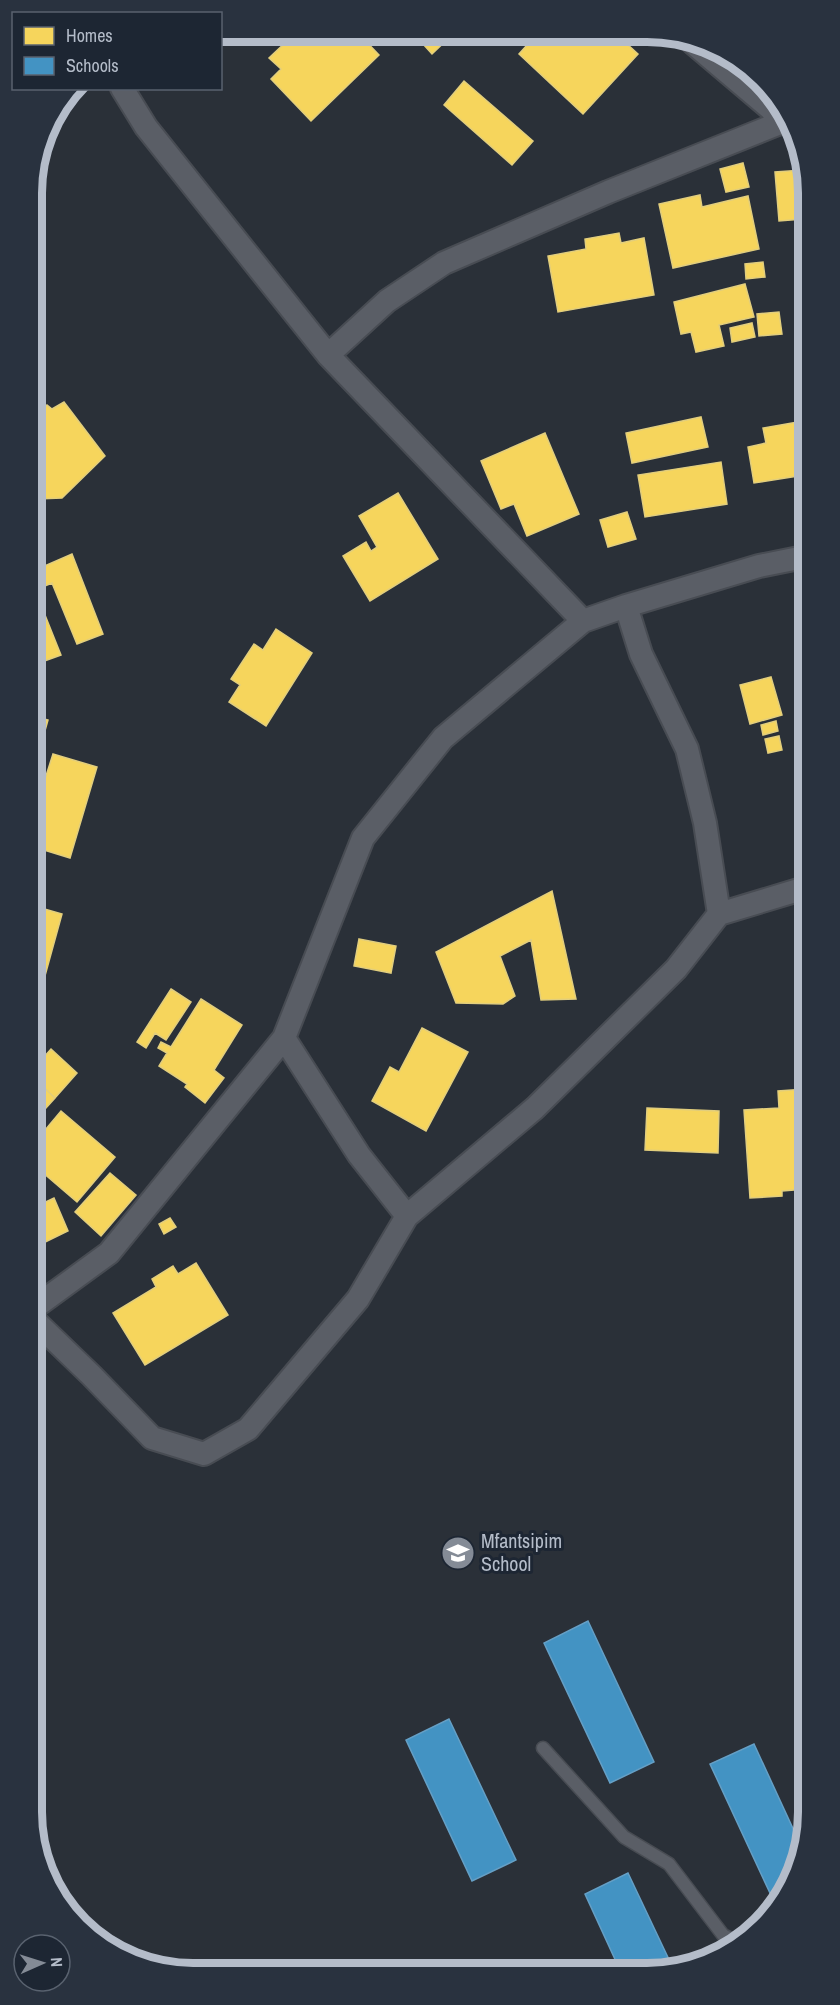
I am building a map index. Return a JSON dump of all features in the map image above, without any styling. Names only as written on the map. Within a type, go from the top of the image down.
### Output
[{"type":"street","points":[[707,55],[774,111]]},
{"type":"street","points":[[123,90],[146,126],[328,355],[583,621]]},
{"type":"street","points":[[328,355],[387,301],[444,263],[609,192],[780,123]]},
{"type":"street","points":[[42,1302],[109,1253],[284,1038],[363,838],[442,738],[583,621],[759,566],[798,557]]},
{"type":"street","points":[[626,606],[642,654],[687,749],[705,823],[719,914]]},
{"type":"street","points":[[42,1328],[152,1438],[204,1454],[248,1429],[358,1299],[407,1216],[535,1108],[676,969],[719,914],[798,890]]},
{"type":"street","points":[[284,1038],[359,1155],[407,1216]]},
{"type":"lane","points":[[543,1749],[624,1837],[669,1864],[723,1935],[729,1938]]},
{"type":"building: Homes","points":[[286,42],[367,42],[379,55],[311,121],[271,79],[281,69],[269,58]]},
{"type":"building: Homes","points":[[421,42],[445,42],[432,54]]},
{"type":"building: Homes","points":[[530,42],[625,42],[638,54],[583,114],[519,54]]},
{"type":"building: Homes","points":[[464,81],[533,141],[512,165],[444,105]]},
{"type":"building: Homes","points":[[743,163],[749,187],[726,192],[720,169]]},
{"type":"building: Homes","points":[[796,170],[798,219],[779,221],[775,172]]},
{"type":"building: Homes","points":[[700,195],[702,207],[748,196],[759,249],[673,268],[659,204]]},
{"type":"building: Homes","points":[[619,233],[621,243],[644,238],[654,295],[558,312],[548,256],[586,249],[585,239]]},
{"type":"building: Homes","points":[[763,262],[765,277],[746,279],[745,264]]},
{"type":"building: Homes","points":[[745,284],[754,317],[719,325],[724,346],[696,352],[691,332],[681,334],[674,302]]},
{"type":"building: Homes","points":[[779,312],[782,334],[759,336],[757,314]]},
{"type":"building: Homes","points":[[752,323],[755,337],[732,342],[730,328]]},
{"type":"building: Homes","points":[[64,402],[105,456],[62,498],[42,499],[42,410],[47,405],[52,409]]},
{"type":"building: Homes","points":[[701,417],[708,447],[632,463],[626,433]]},
{"type":"building: Homes","points":[[798,422],[798,476],[754,483],[748,447],[766,443],[763,428]]},
{"type":"building: Homes","points":[[545,433],[579,514],[527,536],[514,504],[501,509],[481,461]]},
{"type":"building: Homes","points":[[721,462],[727,504],[645,517],[638,475]]},
{"type":"building: Homes","points":[[398,493],[438,559],[370,601],[343,556],[366,542],[371,551],[377,547],[359,516]]},
{"type":"building: Homes","points":[[627,512],[636,539],[608,547],[600,520]]},
{"type":"building: Homes","points":[[72,554],[103,634],[77,644],[52,583],[42,587],[42,567]]},
{"type":"building: Homes","points":[[42,608],[61,655],[42,662]]},
{"type":"building: Homes","points":[[276,629],[312,653],[266,726],[229,702],[240,685],[231,679],[254,644],[263,650]]},
{"type":"building: Homes","points":[[771,677],[782,715],[750,724],[740,685]]},
{"type":"building: Homes","points":[[42,718],[48,720],[42,741]]},
{"type":"building: Homes","points":[[776,721],[778,731],[763,735],[761,725]]},
{"type":"building: Homes","points":[[779,736],[782,750],[768,753],[765,739]]},
{"type":"building: Homes","points":[[53,754],[97,767],[70,858],[42,849],[42,788]]},
{"type":"building: Homes","points":[[552,891],[576,999],[541,1000],[531,940],[500,956],[515,996],[503,1004],[456,1003],[436,952]]},
{"type":"building: Homes","points":[[42,908],[62,914],[42,983]]},
{"type":"building: Homes","points":[[359,939],[396,946],[391,973],[354,966]]},
{"type":"building: Homes","points":[[171,989],[191,1002],[166,1040],[155,1033],[146,1048],[137,1042]]},
{"type":"building: Homes","points":[[201,999],[242,1025],[214,1070],[224,1078],[205,1103],[185,1087],[187,1084],[159,1066],[167,1053],[158,1048],[161,1042],[171,1047]]},
{"type":"building: Homes","points":[[422,1028],[468,1052],[426,1131],[372,1101],[390,1067],[399,1072]]},
{"type":"building: Homes","points":[[51,1049],[77,1073],[55,1098],[42,1086],[42,1059]]},
{"type":"building: Homes","points":[[42,1086],[55,1098],[42,1112]]},
{"type":"building: Homes","points":[[798,1090],[798,1190],[782,1191],[782,1196],[750,1198],[744,1110],[779,1108],[778,1091]]},
{"type":"building: Homes","points":[[647,1108],[719,1111],[718,1153],[645,1150]]},
{"type":"building: Homes","points":[[61,1111],[115,1157],[77,1202],[42,1172],[42,1134]]},
{"type":"building: Homes","points":[[110,1173],[136,1195],[101,1236],[75,1212]]},
{"type":"building: Homes","points":[[54,1198],[68,1231],[42,1244],[42,1204]]},
{"type":"building: Homes","points":[[170,1218],[176,1227],[164,1234],[159,1224]]},
{"type":"building: Homes","points":[[196,1263],[228,1315],[145,1365],[113,1313],[156,1287],[152,1279],[173,1266],[178,1274]]},
{"type":"building: Schools","points":[[588,1621],[654,1762],[610,1783],[544,1643]]},
{"type":"building: Schools","points":[[449,1719],[516,1860],[472,1881],[406,1740]]},
{"type":"building: Schools","points":[[754,1744],[796,1836],[786,1870],[772,1897],[710,1764]]},
{"type":"building: Schools","points":[[628,1873],[670,1961],[617,1963],[585,1894]]},
{"type":"place","name":"Mfantsipim School","points":[[458,1553]]}]
